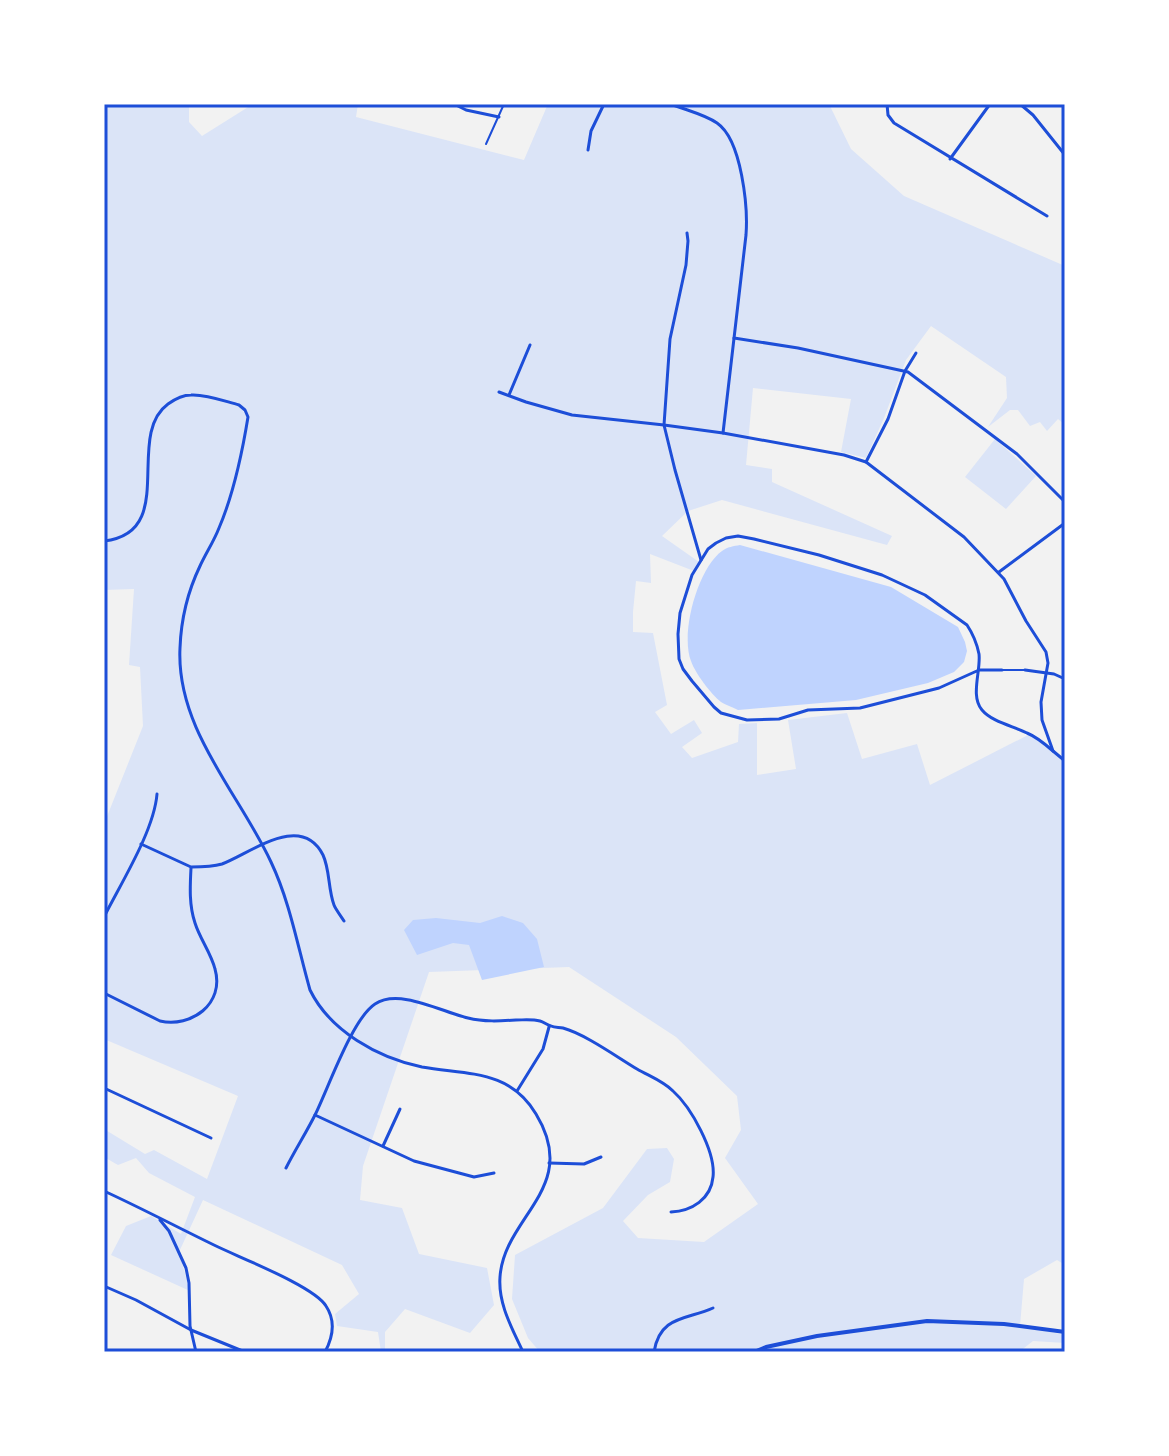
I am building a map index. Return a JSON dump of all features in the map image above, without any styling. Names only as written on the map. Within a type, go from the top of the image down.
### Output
[{"type":"street","points":[[454,104],[466,110],[499,117]]},
{"type":"street","points":[[588,150],[591,131],[604,104]]},
{"type":"street","points":[[671,104],[718,124],[728,135],[745,192],[747,215],[723,433]]},
{"type":"street","points":[[887,104],[888,115],[894,123],[1047,216]]},
{"type":"street","points":[[950,159],[990,104]]},
{"type":"street","points":[[1020,104],[1033,115],[1065,155]]},
{"type":"street","points":[[687,233],[686,265],[670,339],[664,425],[701,560]]},
{"type":"street","points":[[734,338],[905,371],[1017,454],[1065,502]]},
{"type":"street","points":[[509,395],[530,345]]},
{"type":"street","points":[[866,462],[888,419],[905,371],[916,353]]},
{"type":"street","points":[[499,392],[572,415],[723,433],[844,455],[866,462],[964,537],[999,572],[1046,652],[1048,663],[1041,702],[1042,720],[1053,751]]},
{"type":"street","points":[[104,541],[128,533],[142,517],[152,428],[160,411],[181,396],[190,395],[243,407],[248,417],[233,487],[218,531],[185,607],[180,668],[189,707],[219,772],[262,844],[282,889],[310,990],[325,1015],[351,1037],[393,1058],[421,1066],[491,1077],[517,1091],[542,1125],[549,1163],[546,1180],[541,1196],[508,1247],[501,1271],[503,1307],[523,1352]]},
{"type":"street","points":[[999,572],[1065,523]]},
{"type":"street","points":[[1002,670],[979,670],[939,688],[860,708],[808,710],[764,721],[738,719],[721,713],[683,669],[679,659],[680,613],[692,575],[701,560],[708,549],[726,538],[738,536],[819,555],[882,575],[925,595],[967,625],[979,655],[979,670],[977,697],[982,710],[1039,739],[1065,761]]},
{"type":"street","points":[[1025,670],[1054,674],[1065,679]]},
{"type":"street","points":[[104,917],[141,844],[156,809],[157,794]]},
{"type":"street","points":[[141,844],[191,867],[210,867],[277,838],[294,836],[308,840],[318,848],[325,860],[334,905],[344,921]]},
{"type":"street","points":[[104,993],[168,1023],[194,1018],[208,1005],[217,977],[195,924],[189,896],[191,867]]},
{"type":"street","points":[[286,1168],[315,1115],[357,1024],[367,1011],[391,998],[412,1001],[469,1019],[533,1020],[563,1028],[672,1089],[691,1113],[709,1152],[713,1178],[710,1189],[696,1205],[685,1211],[671,1212]]},
{"type":"street","points":[[517,1091],[543,1049],[550,1026]]},
{"type":"street","points":[[104,1088],[211,1138]]},
{"type":"street","points":[[383,1148],[400,1109]]},
{"type":"street","points":[[315,1115],[414,1161],[474,1177],[494,1173]]},
{"type":"street","points":[[549,1163],[584,1164],[601,1157]]},
{"type":"street","points":[[104,1191],[321,1299],[332,1318],[333,1330],[325,1352]]},
{"type":"street","points":[[157,1216],[169,1231],[186,1268],[196,1352]]},
{"type":"street","points":[[104,1286],[191,1330],[245,1352]]},
{"type":"street","points":[[654,1352],[666,1327],[678,1319],[713,1308]]},
{"type":"street","points":[[754,1352],[817,1336],[927,1321],[1004,1324],[1065,1332]]},
{"type":"lane","points":[[486,144],[504,104]]},
{"type":"lane","points":[[1002,670],[1025,670]]},
{"type":"shaded area","points":[[104,104],[189,104],[189,122],[202,136],[253,104],[358,104],[356,117],[524,160],[548,104],[829,104],[851,149],[904,196],[1065,266],[1065,425],[1058,419],[1047,431],[1040,422],[1030,426],[1018,410],[1010,410],[988,427],[1007,398],[1006,377],[931,326],[906,360],[866,458],[841,452],[851,399],[753,388],[746,465],[772,469],[772,482],[892,536],[887,545],[722,500],[688,511],[662,536],[699,562],[694,571],[650,554],[651,583],[636,581],[633,632],[653,633],[667,705],[655,712],[671,734],[694,720],[702,733],[682,747],[692,758],[738,742],[739,724],[757,723],[757,775],[796,769],[788,720],[847,713],[862,759],[917,744],[930,785],[1030,734],[1065,762],[1065,1265],[1057,1260],[1024,1279],[1020,1326],[1065,1335],[1065,1343],[1033,1341],[1019,1352],[540,1352],[528,1338],[512,1299],[515,1255],[603,1208],[647,1149],[667,1148],[674,1159],[670,1182],[648,1195],[623,1221],[638,1238],[704,1242],[758,1204],[725,1158],[741,1130],[737,1096],[676,1037],[569,967],[429,972],[363,1166],[360,1200],[402,1208],[419,1254],[487,1268],[494,1305],[470,1333],[405,1309],[385,1332],[385,1352],[381,1352],[378,1332],[337,1326],[335,1314],[359,1294],[342,1265],[203,1200],[179,1252],[190,1291],[111,1255],[126,1226],[151,1216],[181,1234],[195,1197],[149,1173],[136,1158],[118,1165],[104,1157],[104,1129],[145,1154],[154,1150],[207,1179],[238,1096],[104,1039],[104,824],[143,726],[140,667],[129,665],[134,589],[104,590]]},
{"type":"shaded area","points":[[995,439],[1036,476],[1006,509],[965,477]]},
{"type":"water","points":[[740,545],[891,587],[958,627],[967,651],[964,662],[954,672],[928,683],[856,700],[738,710],[723,703],[708,689],[693,666],[688,634],[693,602],[705,571],[722,551]]},
{"type":"water","points":[[502,916],[523,923],[537,939],[544,967],[482,980],[469,945],[453,943],[417,955],[404,930],[413,920],[436,918],[480,923]]}]
